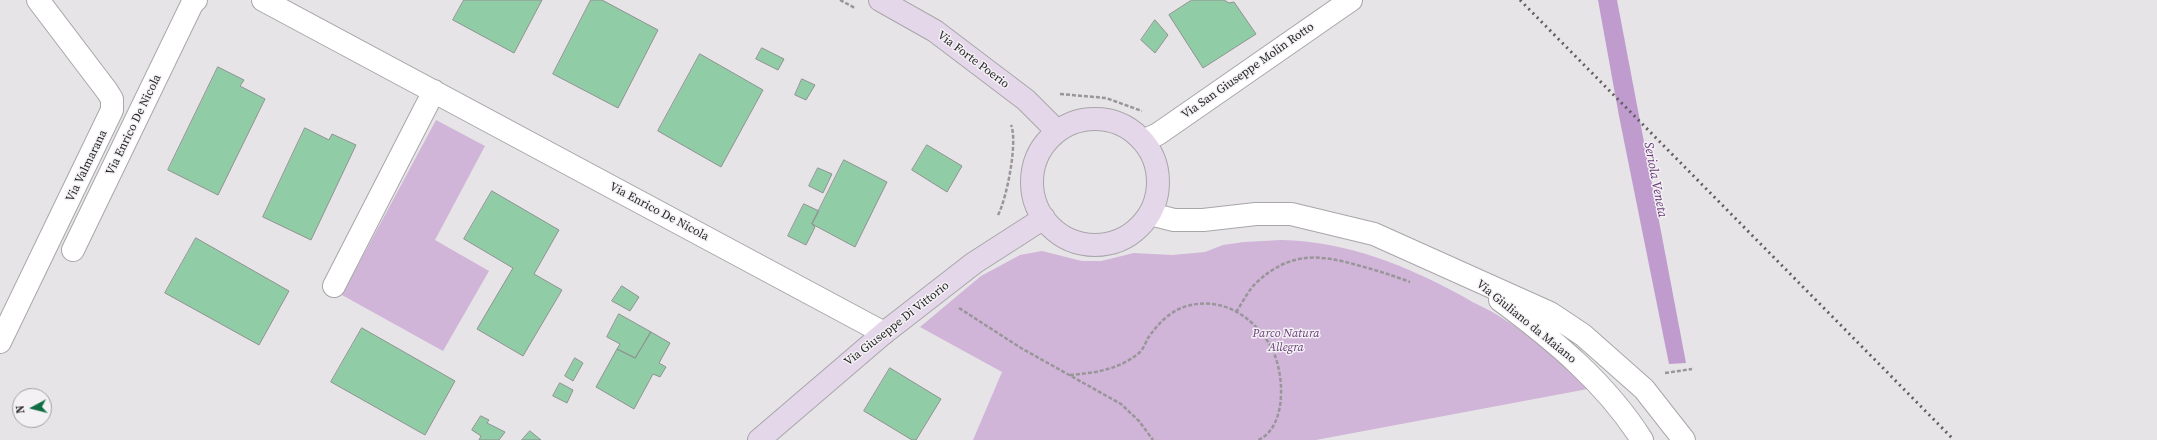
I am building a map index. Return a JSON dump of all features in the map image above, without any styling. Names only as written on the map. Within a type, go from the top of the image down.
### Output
[{"type":"street","name":"Via Valmarana","points":[[0,342],[109,121],[113,106],[112,99],[107,91],[38,0]]},
{"type":"street","name":"Via Enrico De Nicola","points":[[73,250],[192,4],[196,0]]},
{"type":"street","name":"Via Enrico De Nicola","points":[[263,0],[884,333]]},
{"type":"street","name":"Via Forte Poerio","points":[[880,0],[935,31],[1026,100],[1057,131]]},
{"type":"street","name":"Via San Giuseppe Molin Rotto","points":[[1144,141],[1158,134],[1351,0]]},
{"type":"street","points":[[334,286],[434,91]]},
{"type":"street","points":[[1106,119],[1126,126],[1144,141],[1153,156],[1159,178],[1158,194],[1150,214],[1131,235],[1110,244],[1090,245],[1075,242],[1053,229],[1044,218],[1034,196],[1033,176],[1038,155],[1050,137],[1057,131],[1084,120],[1106,119]]},
{"type":"street","name":"Via Giuliano da Maiano","points":[[1150,214],[1174,220],[1202,220],[1256,214],[1291,214],[1374,234],[1550,313],[1583,335],[1644,389],[1684,440]]},
{"type":"street","name":"Via Giuseppe Di Vittorio","points":[[759,440],[884,333],[974,263],[1044,218]]},
{"type":"street","name":"Via Giuliano da Maiano","points":[[1470,277],[1542,332],[1576,361],[1612,399],[1642,440]]},
{"type":"path","points":[[840,0],[860,11]]},
{"type":"path","points":[[1057,93],[1106,98],[1144,112]]},
{"type":"path","points":[[994,221],[998,216],[1006,196],[1014,141],[1010,122]]},
{"type":"path","points":[[1236,312],[1256,282],[1274,269],[1291,260],[1322,257],[1336,259],[1384,272],[1412,282]]},
{"type":"path","points":[[936,293],[1021,348],[1122,404],[1139,421],[1153,440]]},
{"type":"path","points":[[1070,375],[1095,373],[1128,360],[1142,350],[1148,338],[1168,314],[1182,308],[1212,304],[1236,312],[1253,324],[1269,342],[1276,358],[1281,381],[1281,405],[1276,422],[1267,436],[1258,440]]},
{"type":"path","points":[[1658,375],[1692,369]]},
{"type":"green space","points":[[436,120],[485,146],[435,240],[489,271],[443,351],[342,295]]},
{"type":"green space","name":"Parco Natura Allegra","points":[[1281,240],[1305,241],[1353,250],[1376,257],[1421,275],[1499,316],[1547,350],[1593,388],[1316,440],[973,440],[1002,372],[920,327],[981,276],[1020,255],[1042,251],[1082,261],[1101,261],[1134,253],[1172,255],[1205,252],[1223,245],[1244,242]]},
{"type":"shaded area","points":[[1598,0],[1617,0],[1686,363],[1669,364],[1619,116]]},
{"type":"building","points":[[464,0],[542,0],[514,53],[453,20]]},
{"type":"building","points":[[591,0],[602,0],[658,30],[618,108],[553,74]]},
{"type":"building","points":[[1192,0],[1224,0],[1229,3],[1234,2],[1256,34],[1203,68],[1169,15]]},
{"type":"building","points":[[1155,20],[1168,35],[1155,53],[1141,40]]},
{"type":"building","points":[[762,48],[784,59],[778,70],[756,59]]},
{"type":"building","points":[[700,54],[763,90],[721,167],[658,131]]},
{"type":"building","points":[[218,67],[244,80],[240,86],[265,99],[218,195],[168,170]]},
{"type":"building","points":[[802,79],[815,85],[806,100],[795,95]]},
{"type":"building","points":[[305,128],[329,140],[332,134],[356,145],[311,240],[263,217]]},
{"type":"building","points":[[927,145],[962,166],[947,192],[912,170]]},
{"type":"building","points":[[844,160],[887,182],[855,247],[812,224]]},
{"type":"building","points":[[818,168],[832,174],[823,193],[809,186]]},
{"type":"building","points":[[492,191],[559,230],[534,274],[562,290],[523,356],[477,329],[513,268],[464,239]]},
{"type":"building","points":[[804,204],[819,211],[812,224],[815,227],[806,245],[788,236]]},
{"type":"building","points":[[196,238],[289,291],[259,345],[165,293]]},
{"type":"building","points":[[622,286],[639,297],[630,311],[612,301]]},
{"type":"building","points":[[619,314],[651,332],[635,358],[617,349],[620,344],[607,337]]},
{"type":"building","points":[[362,328],[455,381],[425,435],[331,382]]},
{"type":"building","points":[[651,332],[670,343],[659,363],[666,367],[660,377],[653,374],[634,409],[596,387],[617,349],[635,358]]},
{"type":"building","points":[[575,358],[583,363],[573,381],[565,376]]},
{"type":"building","points":[[890,368],[941,399],[916,440],[912,440],[864,411]]},
{"type":"building","points":[[560,383],[573,390],[567,403],[553,396]]},
{"type":"building","points":[[481,416],[489,420],[487,423],[505,432],[499,440],[479,440],[481,436],[472,430]]},
{"type":"building","points":[[530,431],[541,440],[522,440]]},
{"type":"railway","points":[[1520,0],[1954,440]]},
{"type":"water label","name":"Seriola Veneta","points":[[1655,180]]}]
